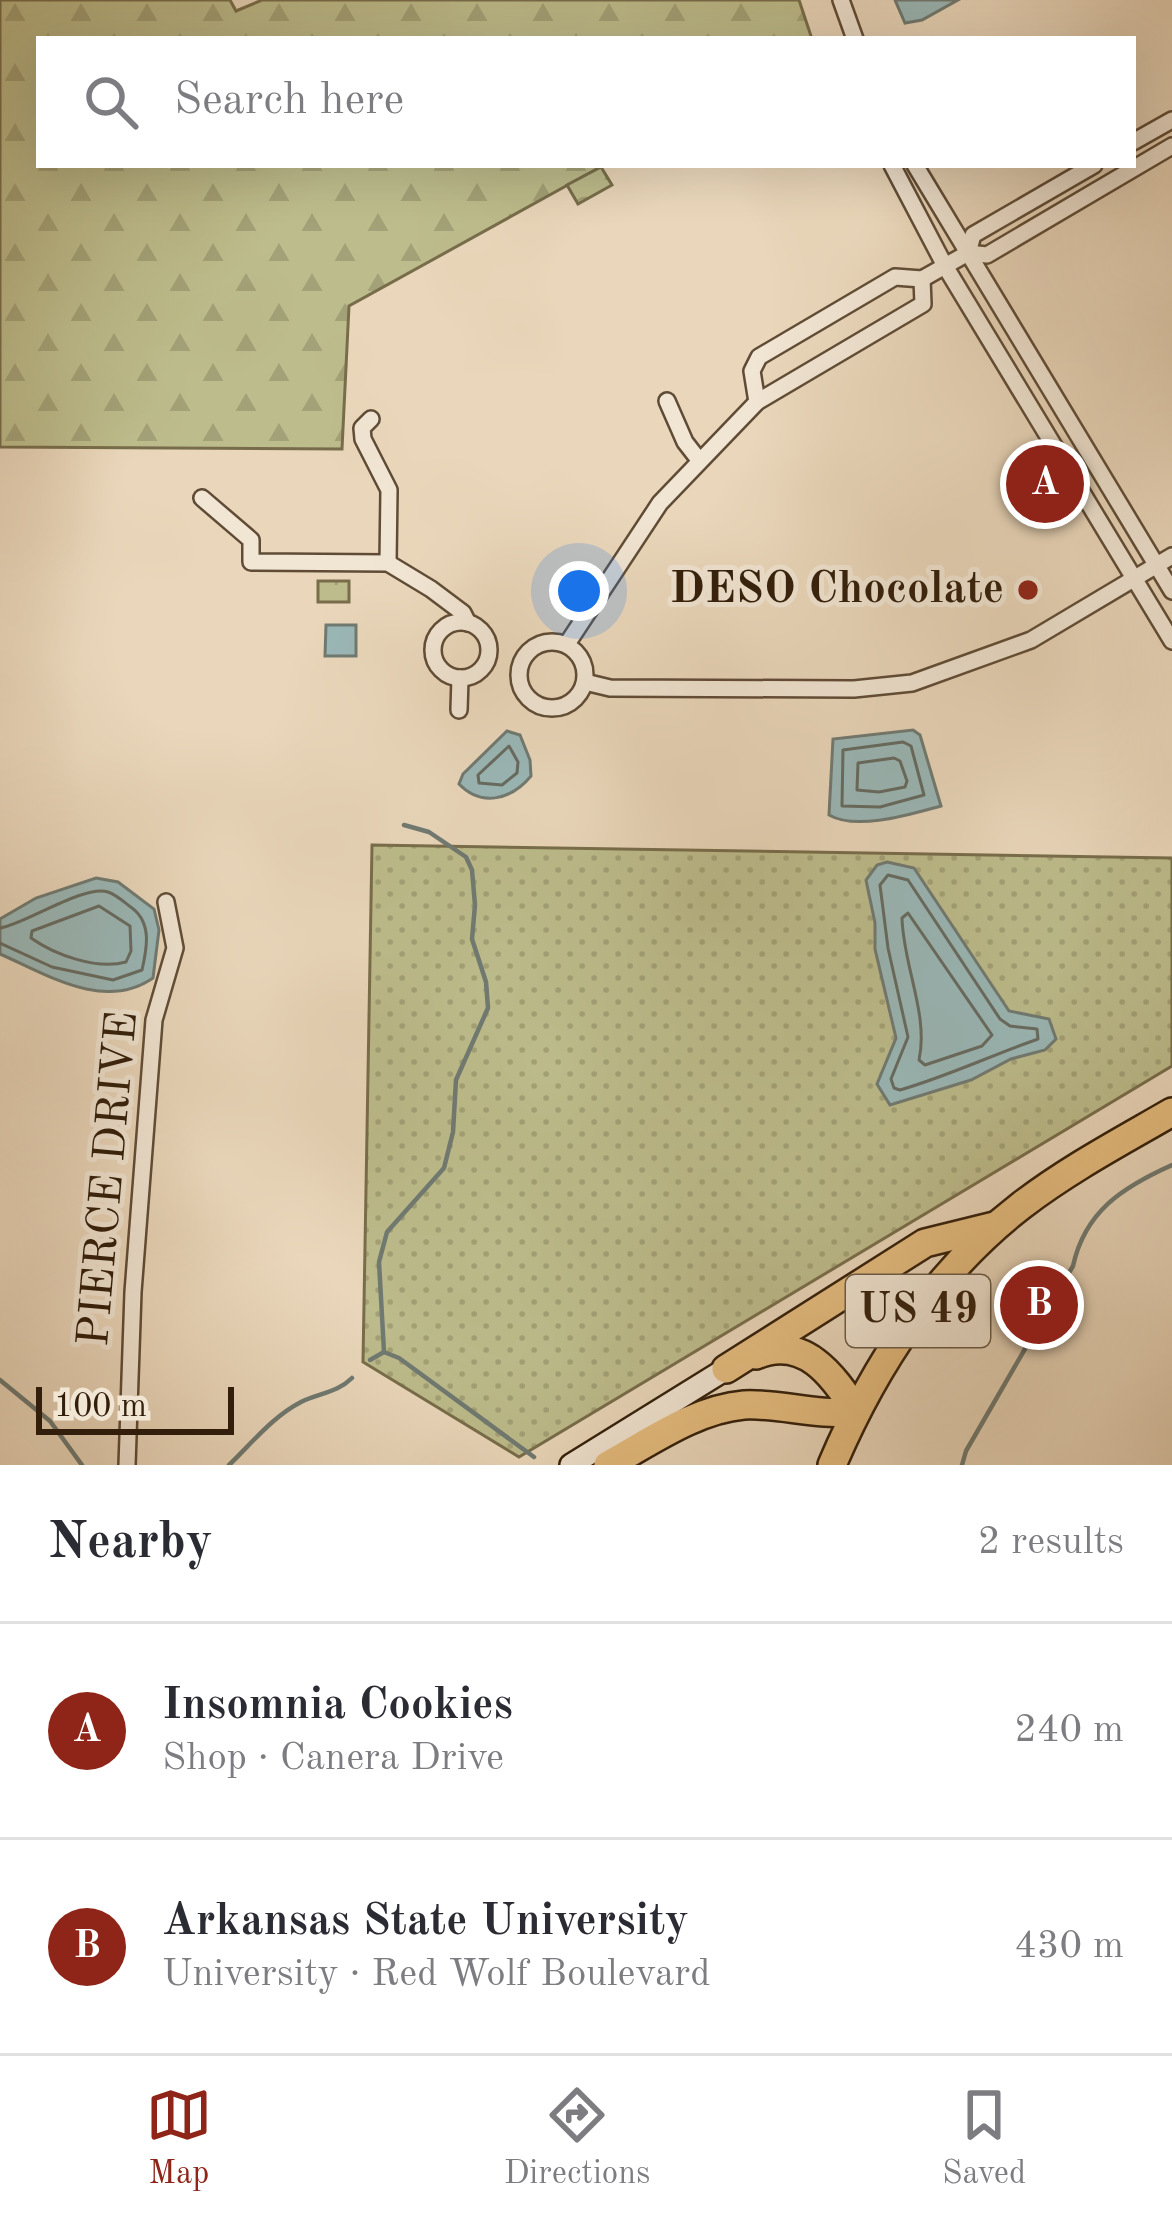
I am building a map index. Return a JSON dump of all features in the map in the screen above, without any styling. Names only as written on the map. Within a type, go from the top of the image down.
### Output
[{"type":"highway","name":"US 49","points":[[832,1465],[856,1411],[918,1312],[958,1263],[1052,1184],[1172,1112]]},
{"type":"highway","points":[[726,1369],[925,1243],[998,1225]]},
{"type":"highway","points":[[726,1369],[767,1351],[798,1351],[819,1364],[856,1411]]},
{"type":"highway","points":[[608,1465],[688,1421],[744,1406],[826,1415],[856,1411]]},
{"type":"main road","points":[[571,1465],[726,1369]]},
{"type":"street","points":[[841,0],[854,36]]},
{"type":"street","points":[[1136,140],[1172,120]]},
{"type":"street","points":[[1136,167],[1172,146]]},
{"type":"street","points":[[894,168],[946,266],[1172,641]]},
{"type":"street","points":[[917,168],[1172,591]]},
{"type":"street","points":[[968,253],[974,235],[1089,168]]},
{"type":"street","points":[[757,402],[752,371],[759,357],[896,277],[922,279],[968,253],[987,255],[1135,168]]},
{"type":"street","points":[[567,644],[660,503],[699,460],[757,402],[923,304],[922,279]]},
{"type":"street","points":[[668,401],[685,442],[699,460]]},
{"type":"street","points":[[371,419],[362,428],[362,439],[388,490],[388,562]]},
{"type":"street","points":[[202,498],[251,540],[251,562],[388,562],[445,599],[483,632],[489,657],[478,673],[460,678],[444,673],[434,659],[434,642],[444,628],[445,599]]},
{"type":"street","points":[[585,682],[610,688],[766,691],[912,683],[1031,640],[1172,556]]},
{"type":"street","points":[[444,628],[468,623]]},
{"type":"street","points":[[556,641],[567,644],[582,660],[585,682],[564,706],[542,707],[524,694],[520,663],[534,646],[556,641]]},
{"type":"street","points":[[489,657],[520,663]]},
{"type":"street","points":[[459,710],[460,678]]},
{"type":"street","name":"PIERCE DRIVE","points":[[127,1465],[154,1020],[175,949],[166,902]]},
{"type":"green space","points":[[0,0],[230,0],[236,11],[262,0],[799,0],[811,36],[36,36],[36,168],[599,168],[349,306],[342,449],[0,447]]},
{"type":"green space","points":[[602,168],[612,185],[578,204],[567,185]]},
{"type":"green space","points":[[318,581],[349,581],[349,602],[318,602]]},
{"type":"green space","points":[[372,845],[1172,858],[1172,1066],[519,1457],[363,1362]]},
{"type":"water","points":[[895,0],[958,0],[922,20],[905,23]]},
{"type":"water","points":[[326,625],[356,625],[356,656],[325,656]]},
{"type":"water","points":[[913,730],[920,735],[941,806],[869,821],[829,815],[833,739]]},
{"type":"water","points":[[507,731],[520,735],[531,776],[506,795],[477,796],[459,784],[463,774]]},
{"type":"water","points":[[887,862],[914,868],[1009,1011],[1049,1019],[1056,1039],[1045,1050],[890,1105],[877,1084],[896,1038],[875,949],[866,880],[877,865]]},
{"type":"water","points":[[96,878],[118,882],[154,909],[159,930],[153,978],[134,988],[95,991],[0,954],[0,919],[36,898]]},
{"type":"waterway","points":[[404,825],[429,832],[466,857],[472,870],[472,939],[486,982],[488,1008],[456,1080],[453,1132],[444,1168],[387,1232],[379,1262],[384,1352],[399,1358],[534,1457]]},
{"type":"waterway","points":[[962,1465],[1073,1266],[1087,1230],[1122,1192],[1172,1165]]},
{"type":"waterway","points":[[370,1360],[384,1352]]},
{"type":"waterway","points":[[229,1465],[291,1408],[352,1378]]},
{"type":"waterway","points":[[0,1380],[50,1421],[82,1465]]},
{"type":"place","name":"Insomnia Cookies","points":[[1045,484]]},
{"type":"place","name":"DESO Chocolate","points":[[1028,590]]},
{"type":"place","name":"Arkansas State University","points":[[1039,1305]]}]
